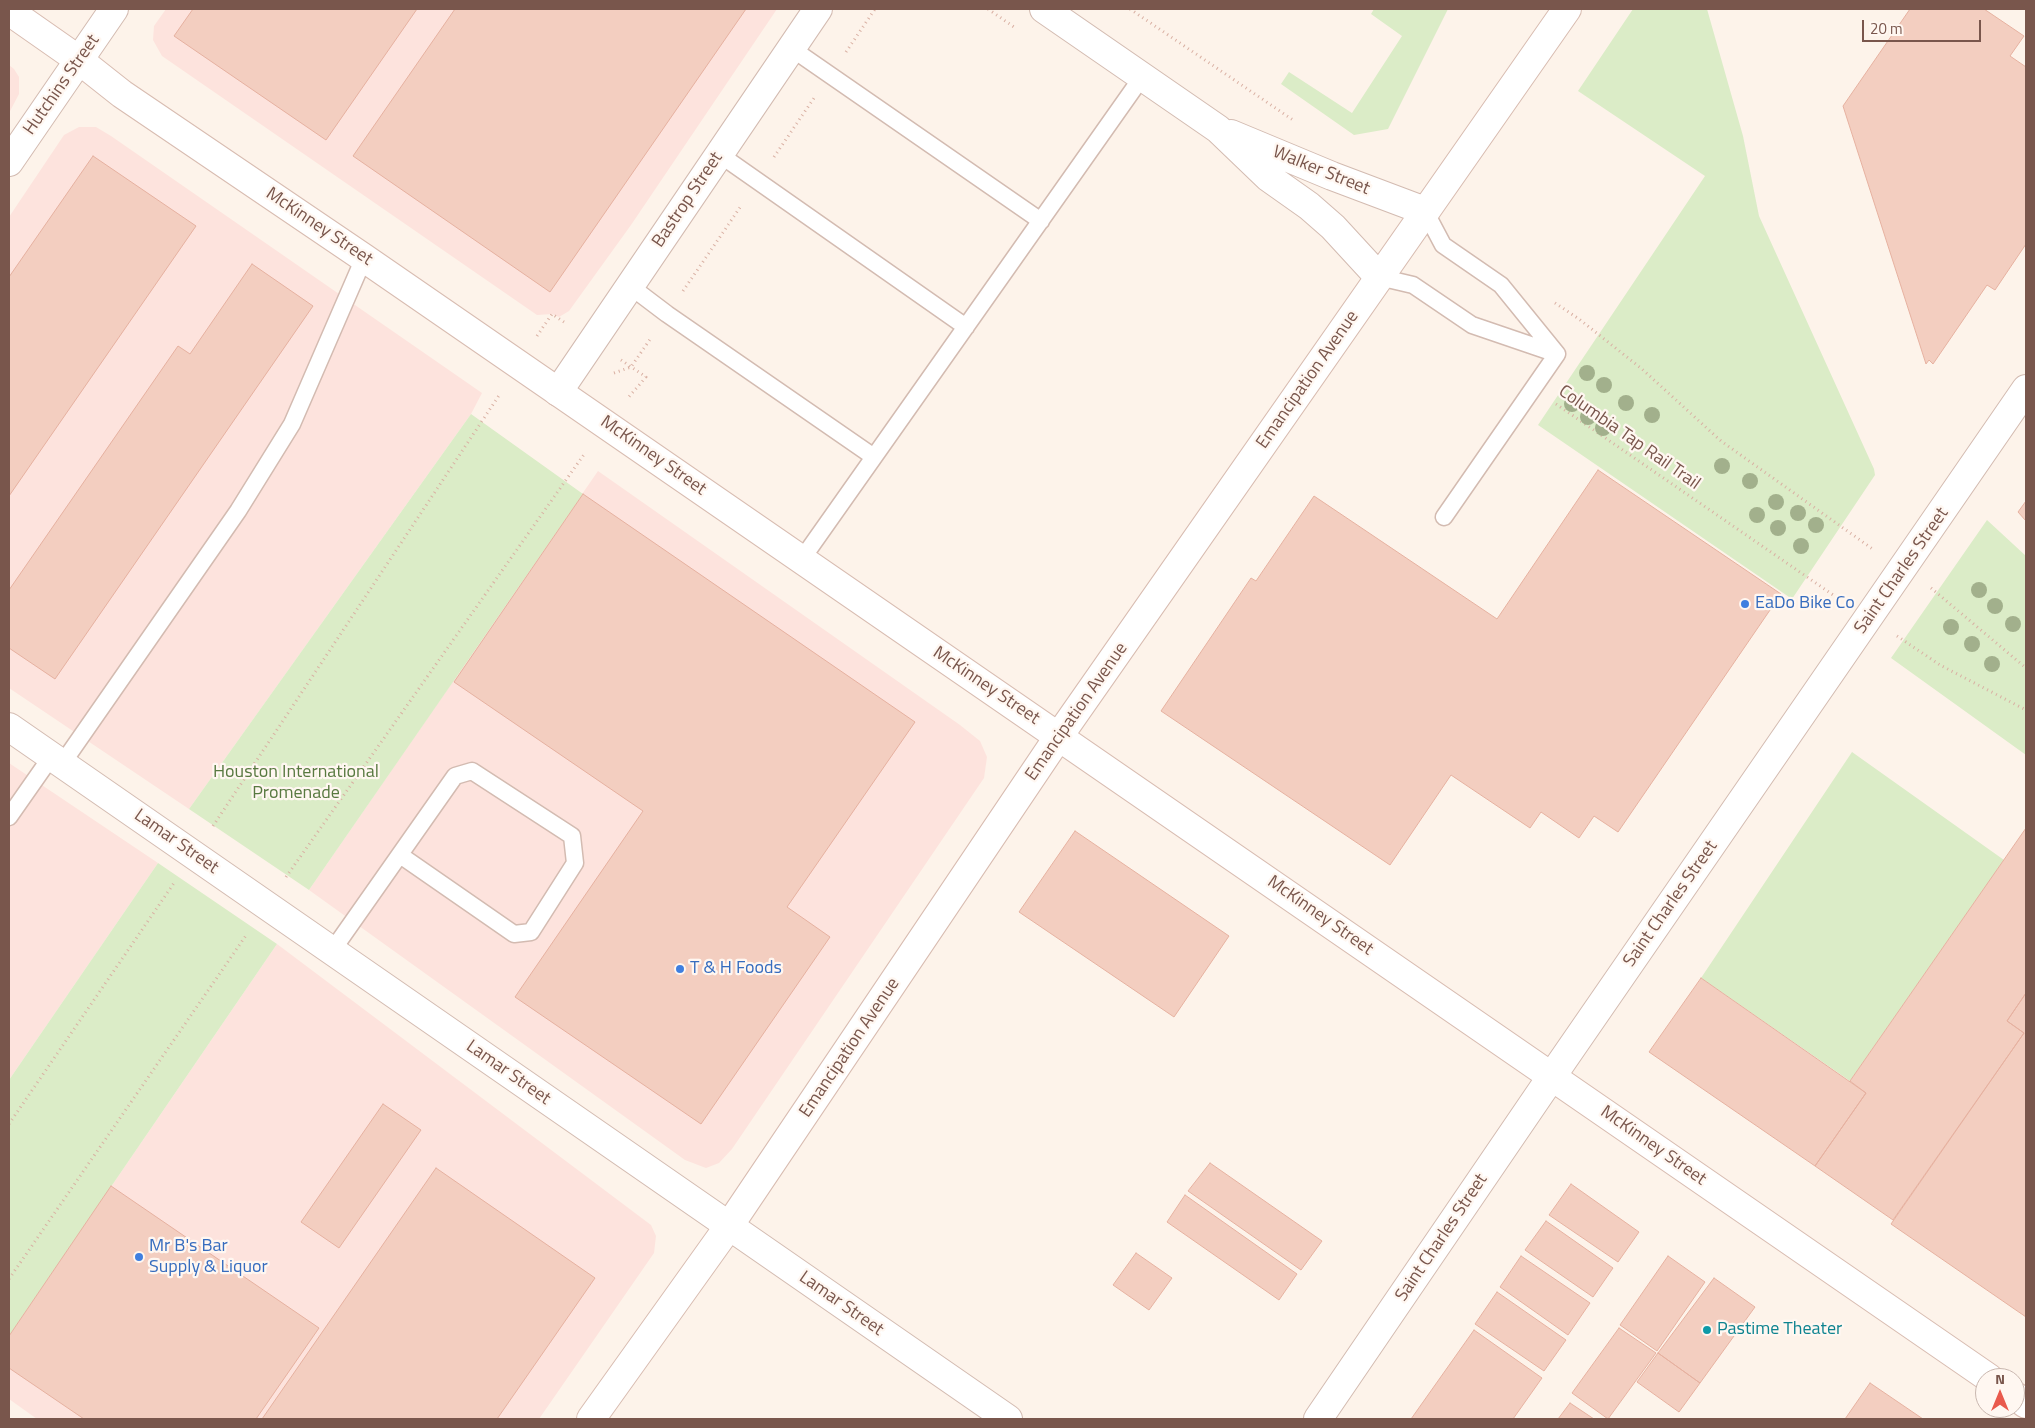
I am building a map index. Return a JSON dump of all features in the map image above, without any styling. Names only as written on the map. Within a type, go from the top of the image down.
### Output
[{"type":"street","name":"Hutchins Street","points":[[9,162],[114,9]]},
{"type":"street","name":"Bastrop Street","points":[[558,392],[818,9]]},
{"type":"street","name":"Walker Street","points":[[1044,9],[1218,129],[1268,177],[1309,206],[1333,227],[1379,277]]},
{"type":"street","name":"Emancipation Avenue","points":[[591,1419],[729,1226],[1059,736],[1567,9]]},
{"type":"street","name":"McKinney Street","points":[[9,11],[79,60],[122,94],[364,258],[1975,1368]]},
{"type":"street","name":"Walker Street","points":[[1218,129],[1332,176],[1425,211]]},
{"type":"street","name":"Saint Charles Street","points":[[1318,1419],[2026,389]]},
{"type":"street","name":"Lamar Street","points":[[9,727],[1008,1419]]},
{"type":"lane","points":[[791,48],[1041,222]]},
{"type":"lane","points":[[802,560],[1142,77]]},
{"type":"lane","points":[[718,154],[966,327]]},
{"type":"lane","points":[[1425,211],[1443,244],[1501,285],[1557,354]]},
{"type":"lane","points":[[9,817],[57,760],[238,511],[292,424],[364,258]]},
{"type":"lane","points":[[1379,277],[1413,285],[1472,325],[1557,354]]},
{"type":"lane","points":[[630,286],[874,457]]},
{"type":"lane","points":[[1444,517],[1557,354]]},
{"type":"lane","points":[[332,951],[455,776],[472,771],[572,836],[575,863],[532,932],[514,934],[400,855]]},
{"type":"path","points":[[613,374],[631,368],[875,9]]},
{"type":"path","points":[[1130,9],[1296,122]]},
{"type":"path","points":[[1547,298],[1579,319],[1642,369],[1721,441],[1847,532]]},
{"type":"path","name":"Columbia Tap Rail Trail","points":[[1533,388],[1821,587]]},
{"type":"path","points":[[209,833],[496,399]]},
{"type":"path","points":[[282,882],[574,469]]},
{"type":"path","points":[[1938,592],[2026,668]]},
{"type":"path","points":[[1908,642],[1940,665],[2026,710]]},
{"type":"path","points":[[9,1124],[175,882]]},
{"type":"path","points":[[9,1279],[248,932]]},
{"type":"shaded area","points":[[166,9],[777,9],[631,225],[569,311],[559,317],[552,314],[537,315],[162,56],[153,40],[154,26]]},
{"type":"shaded area","points":[[9,65],[19,77],[19,94],[9,113]]},
{"type":"shaded area","points":[[79,127],[96,127],[111,136],[482,393],[471,414],[189,809],[9,688],[9,217],[64,135]]},
{"type":"shaded area","points":[[598,471],[960,725],[980,741],[987,757],[984,778],[732,1149],[719,1163],[706,1168],[685,1160],[309,890]]},
{"type":"shaded area","points":[[9,763],[158,863],[9,1080]]},
{"type":"shaded area","points":[[277,944],[651,1225],[656,1236],[654,1253],[539,1419],[37,1419],[9,1399],[9,1336]]},
{"type":"green space","points":[[1374,9],[1448,9],[1388,129],[1354,135],[1281,84],[1289,72],[1352,113],[1402,36],[1371,14]]},
{"type":"green space","points":[[1633,9],[1707,9],[1743,136],[1759,216],[1874,469],[1875,475],[1792,599],[1538,425],[1705,176],[1578,91]]},
{"type":"green space","name":"Houston International Promenade","points":[[471,414],[583,494],[309,890],[189,809]]},
{"type":"green space","points":[[1987,520],[2026,556],[2026,755],[1891,658]]},
{"type":"green space","points":[[1852,752],[2004,860],[1850,1081],[1701,978]]},
{"type":"green space","points":[[158,863],[277,944],[9,1336],[9,1080]]},
{"type":"building","points":[[193,9],[417,9],[326,140],[174,36]]},
{"type":"building","points":[[455,9],[746,9],[550,292],[353,156]]},
{"type":"building","points":[[1910,9],[1984,9],[2024,36],[2010,56],[2026,67],[2026,244],[1995,290],[1987,285],[1933,364],[1929,360],[1926,364],[1843,106]]},
{"type":"building","points":[[93,156],[196,226],[9,496],[9,277]]},
{"type":"building","points":[[252,264],[313,306],[55,679],[9,648],[9,590],[178,346],[190,354]]},
{"type":"building","points":[[1598,470],[1781,594],[1618,832],[1594,816],[1579,838],[1541,812],[1530,828],[1451,775],[1390,865],[1161,711],[1251,578],[1256,581],[1314,496],[1497,619]]},
{"type":"building","points":[[583,494],[915,722],[787,907],[830,937],[701,1124],[515,997],[643,811],[454,682]]},
{"type":"building","points":[[2026,501],[2026,521],[2018,512]]},
{"type":"building","points":[[2026,828],[2026,993],[2007,1021],[2024,1033],[1893,1220],[1815,1166],[1866,1093],[1850,1081]]},
{"type":"building","points":[[1075,831],[1229,936],[1174,1017],[1019,912]]},
{"type":"building","points":[[1701,978],[1866,1093],[1815,1166],[1649,1052]]},
{"type":"building","points":[[2026,993],[2026,1317],[1891,1224],[2024,1033],[2007,1021]]},
{"type":"building","points":[[383,1104],[421,1130],[339,1248],[301,1222]]},
{"type":"building","points":[[1210,1163],[1322,1241],[1301,1270],[1188,1191]]},
{"type":"building","points":[[436,1168],[595,1278],[497,1419],[262,1419]]},
{"type":"building","points":[[1571,1184],[1639,1232],[1618,1262],[1549,1215]]},
{"type":"building","name":"Mr B's Bar Supply & Liquor","points":[[111,1186],[319,1328],[256,1419],[84,1419],[9,1368],[9,1336]]},
{"type":"building","points":[[1185,1195],[1297,1274],[1279,1300],[1167,1222]]},
{"type":"building","points":[[1546,1221],[1613,1268],[1593,1297],[1525,1250]]},
{"type":"building","points":[[1136,1253],[1172,1278],[1149,1310],[1113,1285]]},
{"type":"building","points":[[1521,1256],[1590,1303],[1568,1335],[1500,1287]]},
{"type":"building","points":[[1668,1256],[1705,1282],[1657,1351],[1620,1325]]},
{"type":"building","name":"Pastime Theater","points":[[1714,1278],[1755,1307],[1700,1383],[1658,1353]]},
{"type":"building","points":[[1497,1292],[1566,1340],[1544,1371],[1475,1324]]},
{"type":"building","points":[[1619,1328],[1656,1353],[1608,1419],[1572,1393]]},
{"type":"building","points":[[1474,1330],[1542,1378],[1513,1419],[1411,1419]]},
{"type":"building","points":[[1658,1353],[1700,1383],[1679,1412],[1637,1382]]},
{"type":"building","points":[[1870,1383],[1923,1419],[1845,1419]]},
{"type":"building","points":[[1570,1403],[1594,1419],[1558,1419]]},
{"type":"place","name":"EaDo Bike Co","points":[[1745,604]]},
{"type":"place","name":"T & H Foods","points":[[680,969]]},
{"type":"place","name":"Mr B's Bar Supply & Liquor","points":[[139,1257]]},
{"type":"place","name":"Pastime Theater","points":[[1707,1330]]}]
